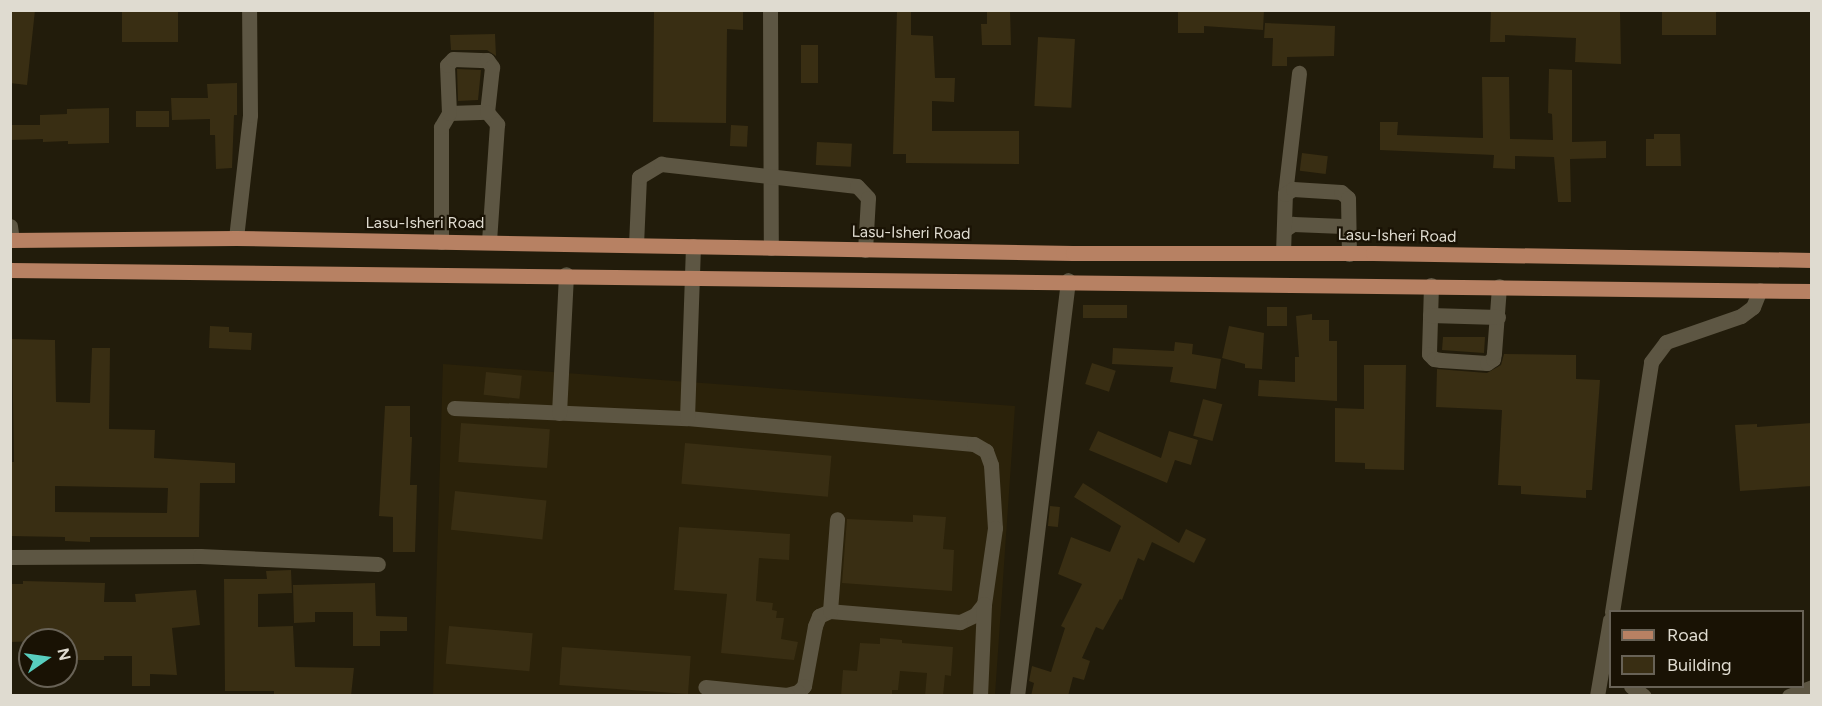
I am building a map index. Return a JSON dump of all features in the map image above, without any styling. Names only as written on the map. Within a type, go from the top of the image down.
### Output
[{"type":"main road","name":"Lasu-Isheri Road","points":[[11,235],[489,241],[865,250],[1812,260]]},
{"type":"main road","points":[[10,270],[566,274],[1812,291]]},
{"type":"street","points":[[236,238],[250,115],[249,10]]},
{"type":"street","points":[[770,10],[771,248]]},
{"type":"street","points":[[441,242],[441,127],[449,113],[447,65],[453,59],[488,60],[492,67],[487,112],[497,124],[489,241]]},
{"type":"street","points":[[1283,254],[1285,194],[1299,73]]},
{"type":"street","points":[[449,113],[487,112]]},
{"type":"street","points":[[636,245],[639,177],[647,170],[661,164],[857,186],[868,198],[865,250]]},
{"type":"street","points":[[1285,194],[1293,189],[1341,192],[1348,198],[1349,254]]},
{"type":"street","points":[[1284,230],[1293,224],[1343,226],[1349,233]]},
{"type":"street","points":[[687,418],[693,246]]},
{"type":"street","points":[[559,413],[566,274]]},
{"type":"street","points":[[1017,696],[1068,280]]},
{"type":"street","points":[[1431,285],[1430,354],[1434,359],[1487,363],[1493,359],[1494,353],[1499,286]]},
{"type":"street","points":[[1612,610],[1651,362],[1666,342],[1741,316],[1753,307],[1760,290]]},
{"type":"street","points":[[1430,315],[1498,317]]},
{"type":"street","points":[[454,408],[687,418],[974,444],[986,451],[991,465],[995,528],[984,604],[980,696]]},
{"type":"street","points":[[830,611],[837,519]]},
{"type":"street","points":[[10,557],[200,556],[378,564]]},
{"type":"street","points":[[705,687],[787,694],[798,692],[804,686],[815,626],[819,616],[830,611],[960,622],[975,615],[984,604]]},
{"type":"street","points":[[1597,696],[1607,670],[1609,645]]},
{"type":"street","points":[[1789,696],[1812,687]]},
{"type":"shaded area","points":[[443,364],[1015,406],[995,695],[433,696]]},
{"type":"building","points":[[10,10],[35,10],[27,85],[10,83]]},
{"type":"building","points":[[122,10],[178,10],[178,42],[122,42]]},
{"type":"building","points":[[654,10],[743,10],[743,30],[727,29],[726,123],[653,122]]},
{"type":"building","points":[[897,10],[911,10],[911,35],[933,36],[935,78],[955,78],[954,102],[932,101],[932,131],[1019,131],[1019,164],[906,163],[906,154],[893,154]]},
{"type":"building","points":[[987,10],[1010,10],[1011,45],[982,45],[981,24],[987,24]]},
{"type":"building","points":[[1178,10],[1264,10],[1263,30],[1204,26],[1204,33],[1178,33]]},
{"type":"building","points":[[1491,10],[1620,10],[1621,64],[1575,62],[1576,38],[1505,35],[1505,42],[1490,42]]},
{"type":"building","points":[[1662,10],[1716,10],[1716,35],[1662,35]]},
{"type":"building","points":[[1265,23],[1335,26],[1334,56],[1287,57],[1287,66],[1272,66],[1273,38],[1264,38]]},
{"type":"building","points":[[495,34],[496,56],[487,50],[451,50],[450,35]]},
{"type":"building","points":[[1038,37],[1075,39],[1071,108],[1034,106]]},
{"type":"building","points":[[801,45],[818,45],[818,83],[801,83]]},
{"type":"building","points":[[457,69],[481,70],[478,100],[458,101]]},
{"type":"building","points":[[1549,69],[1572,70],[1572,142],[1606,141],[1606,158],[1570,159],[1571,202],[1558,202],[1554,157],[1515,156],[1515,169],[1493,168],[1494,155],[1380,150],[1380,122],[1398,122],[1397,135],[1483,138],[1482,77],[1509,77],[1510,139],[1553,140],[1552,114],[1548,113]]},
{"type":"building","points":[[237,83],[237,115],[234,115],[232,168],[216,169],[215,135],[210,135],[210,119],[172,120],[171,98],[208,98],[207,84]]},
{"type":"building","points":[[109,108],[109,143],[68,144],[68,141],[43,142],[43,139],[10,140],[10,125],[40,125],[40,115],[67,114],[67,109]]},
{"type":"building","points":[[136,111],[169,111],[169,127],[136,127]]},
{"type":"building","points":[[731,125],[748,126],[747,147],[730,146]]},
{"type":"building","points":[[1654,134],[1680,134],[1681,166],[1646,166],[1646,139],[1654,139]]},
{"type":"building","points":[[817,142],[852,144],[851,167],[816,165]]},
{"type":"building","points":[[1302,153],[1328,156],[1326,174],[1300,171]]},
{"type":"building","points":[[1083,305],[1127,305],[1127,318],[1083,318]]},
{"type":"building","points":[[1267,307],[1287,307],[1287,326],[1267,326]]},
{"type":"building","points":[[1312,314],[1312,320],[1329,320],[1329,341],[1337,341],[1337,401],[1258,396],[1259,380],[1295,382],[1295,357],[1299,357],[1296,316]]},
{"type":"building","points":[[210,326],[229,327],[229,332],[252,333],[251,350],[209,348]]},
{"type":"building","points":[[1229,326],[1264,333],[1262,369],[1245,368],[1245,364],[1222,358]]},
{"type":"building","points":[[1443,337],[1485,337],[1484,353],[1442,350]]},
{"type":"building","points":[[12,339],[55,340],[56,402],[90,403],[92,348],[110,348],[109,429],[155,430],[154,458],[235,463],[235,483],[200,483],[199,537],[90,537],[90,542],[65,541],[65,537],[10,536],[10,462],[14,462]],"holes":[[[55,486],[168,488],[167,513],[55,512]]]},
{"type":"building","points":[[1175,342],[1193,344],[1192,354],[1221,359],[1216,389],[1170,382],[1173,367],[1112,364],[1113,348],[1174,351]]},
{"type":"building","points":[[1504,354],[1576,355],[1576,379],[1600,380],[1592,490],[1586,490],[1586,498],[1521,494],[1521,486],[1498,485],[1502,410],[1436,407],[1437,369],[1487,373],[1501,365]]},
{"type":"building","points":[[1092,363],[1116,371],[1109,392],[1085,384]]},
{"type":"building","points":[[1364,365],[1406,365],[1404,470],[1365,469],[1365,463],[1335,462],[1335,408],[1364,409]]},
{"type":"building","points":[[486,372],[522,376],[519,399],[484,395]]},
{"type":"building","points":[[1203,399],[1222,404],[1212,441],[1193,436]]},
{"type":"building","points":[[385,406],[410,406],[410,437],[412,437],[410,485],[417,485],[415,552],[393,552],[393,517],[379,516]]},
{"type":"building","points":[[461,423],[550,429],[547,468],[458,462]]},
{"type":"building","points":[[1812,423],[1812,486],[1740,491],[1735,425],[1757,424],[1757,427]]},
{"type":"building","points":[[1098,431],[1161,458],[1169,431],[1198,440],[1191,465],[1175,460],[1167,483],[1089,450]]},
{"type":"building","points":[[685,443],[831,456],[828,497],[681,484]]},
{"type":"building","points":[[1083,483],[1179,543],[1186,529],[1206,539],[1194,563],[1152,542],[1144,561],[1138,558],[1122,600],[1120,599],[1103,630],[1096,627],[1082,658],[1090,661],[1084,680],[1073,677],[1068,696],[1031,696],[1034,683],[1029,681],[1032,666],[1051,672],[1065,628],[1061,626],[1082,584],[1058,574],[1071,537],[1110,552],[1121,526],[1074,497]]},
{"type":"building","points":[[455,491],[546,501],[542,539],[451,530]]},
{"type":"building","points":[[1050,506],[1060,507],[1058,527],[1048,526]]},
{"type":"building","points":[[913,515],[946,517],[943,549],[954,550],[952,591],[842,583],[847,519],[913,522]]},
{"type":"building","points":[[679,527],[790,534],[789,560],[759,558],[756,601],[773,603],[772,610],[777,611],[776,618],[784,618],[781,639],[798,642],[794,660],[721,653],[727,594],[674,590]]},
{"type":"building","points":[[291,570],[292,593],[258,594],[258,627],[293,626],[295,667],[354,668],[351,696],[274,696],[274,691],[225,691],[224,579],[267,579],[266,571]]},
{"type":"building","points":[[23,581],[105,583],[104,602],[136,602],[135,594],[196,590],[200,625],[172,628],[177,675],[150,674],[150,686],[132,686],[132,656],[104,656],[104,660],[78,660],[78,628],[18,628],[18,642],[10,642],[10,584],[23,584]]},
{"type":"building","points":[[375,583],[376,616],[407,617],[407,631],[380,631],[380,646],[353,646],[353,612],[315,612],[315,622],[294,623],[293,585]]},
{"type":"building","points":[[449,626],[533,633],[529,671],[446,664]]},
{"type":"building","points":[[880,638],[902,640],[902,643],[953,647],[951,676],[945,675],[943,696],[925,696],[927,673],[900,671],[898,690],[892,690],[892,696],[841,696],[843,670],[857,671],[860,643],[880,644]]},
{"type":"building","points":[[562,647],[691,656],[688,694],[559,685]]}]
